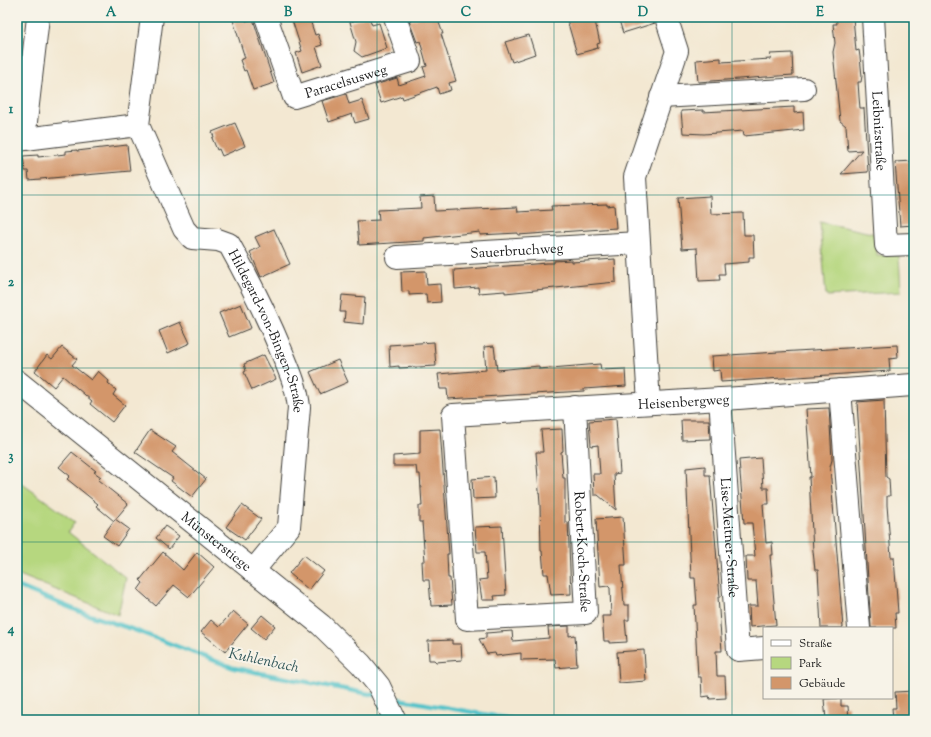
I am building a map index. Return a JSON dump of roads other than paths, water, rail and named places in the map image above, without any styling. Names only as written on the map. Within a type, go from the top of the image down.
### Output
[{"type":"street","points":[[38,17],[21,139],[138,125],[152,17]]},
{"type":"street","name":"Paracelsusweg","points":[[266,17],[294,97],[410,61],[395,17]]},
{"type":"street","points":[[648,403],[635,177],[677,51],[666,17]]},
{"type":"street","name":"Leibnizstraße","points":[[873,17],[886,245],[914,244]]},
{"type":"street","points":[[661,97],[804,89]]},
{"type":"street","name":"Hildegard-von-Bingen-Straße","points":[[138,125],[184,229],[192,238],[218,240],[229,244],[269,319],[297,392],[299,407],[289,527],[254,571]]},
{"type":"street","name":"Sauerbruchweg","points":[[397,257],[638,244]]},
{"type":"street","name":"Münsterstiege","points":[[17,381],[254,571],[341,643],[380,686],[393,714]]},
{"type":"street","name":"Heisenbergweg","points":[[452,415],[720,399],[914,385]]},
{"type":"street","points":[[840,390],[859,627]]},
{"type":"street","name":"Lise-Meitner-Straße","points":[[720,399],[738,650],[763,648]]},
{"type":"street","name":"Robert-Koch-Straße","points":[[452,415],[467,619],[586,613],[575,407]]},
{"type":"waterway","name":"Kuhlenbach","points":[[17,586],[83,613],[129,628],[234,668],[375,695]]},
{"type":"waterway","name":"Kuhlenbach","points":[[392,698],[517,720]]}]
